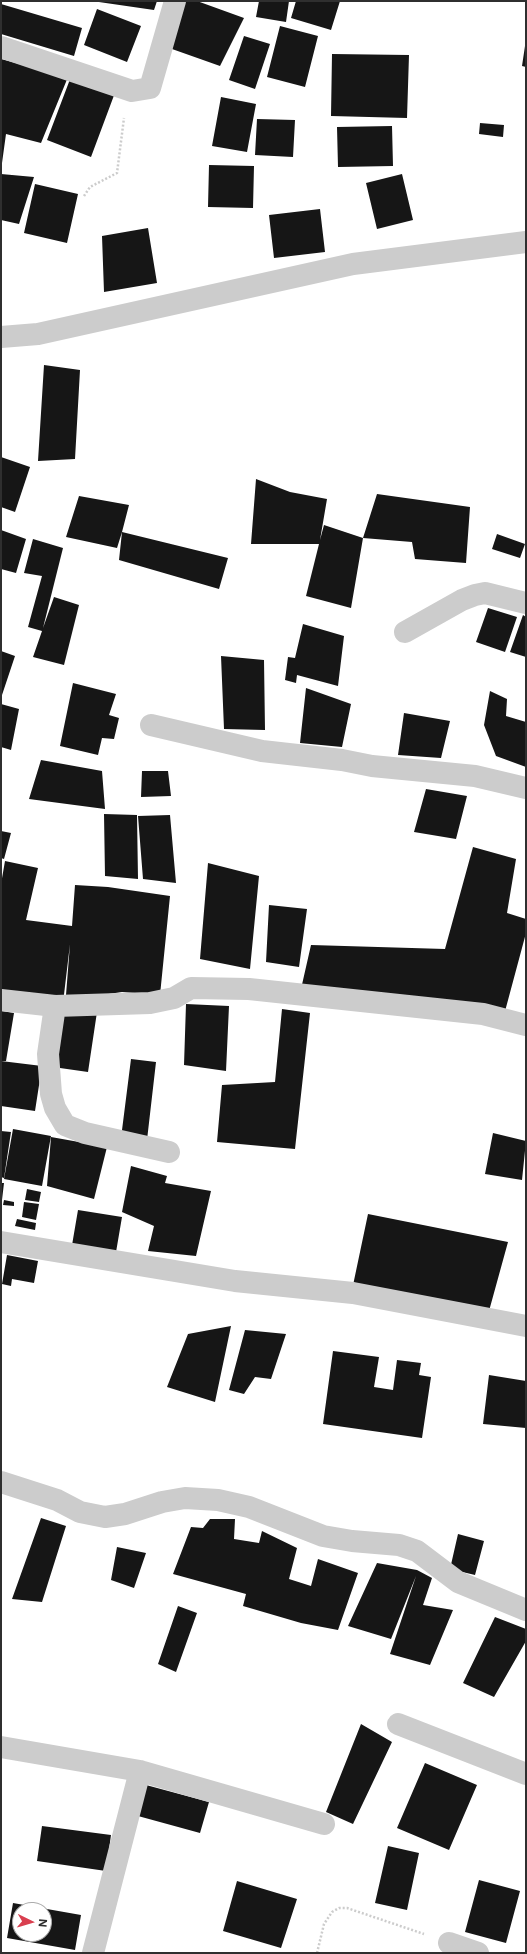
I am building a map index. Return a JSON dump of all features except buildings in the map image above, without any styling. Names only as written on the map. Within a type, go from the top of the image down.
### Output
[{"type":"street","points":[[1,46],[132,91],[150,88],[175,1]]},
{"type":"street","points":[[1,338],[38,334],[353,264],[526,242]]},
{"type":"street","points":[[405,632],[462,600],[474,595],[485,593],[526,603]]},
{"type":"street","points":[[151,725],[262,751],[342,760],[372,766],[475,776],[526,788]]},
{"type":"street","points":[[1,1000],[55,1006],[78,1004],[150,1003],[174,998],[191,988],[226,987],[353,999],[483,1014],[526,1025]]},
{"type":"street","points":[[55,1006],[48,1054],[51,1094],[55,1108],[65,1125],[86,1133],[169,1152]]},
{"type":"street","points":[[1,1242],[235,1281],[353,1293],[526,1326]]},
{"type":"street","points":[[1,1482],[57,1500],[80,1512],[105,1517],[125,1514],[162,1502],[185,1498],[218,1500],[249,1507],[323,1536],[352,1541],[399,1545],[417,1551],[458,1582],[526,1610]]},
{"type":"street","points":[[398,1724],[526,1774]]},
{"type":"street","points":[[1,1747],[140,1771],[324,1824]]},
{"type":"street","points":[[93,1953],[140,1771]]},
{"type":"street","points":[[449,1942],[478,1953]]},
{"type":"path","points":[[84,196],[90,187],[117,173],[129,89]]},
{"type":"path","points":[[317,1953],[324,1924],[332,1912],[339,1908],[347,1908],[449,1942]]}]
